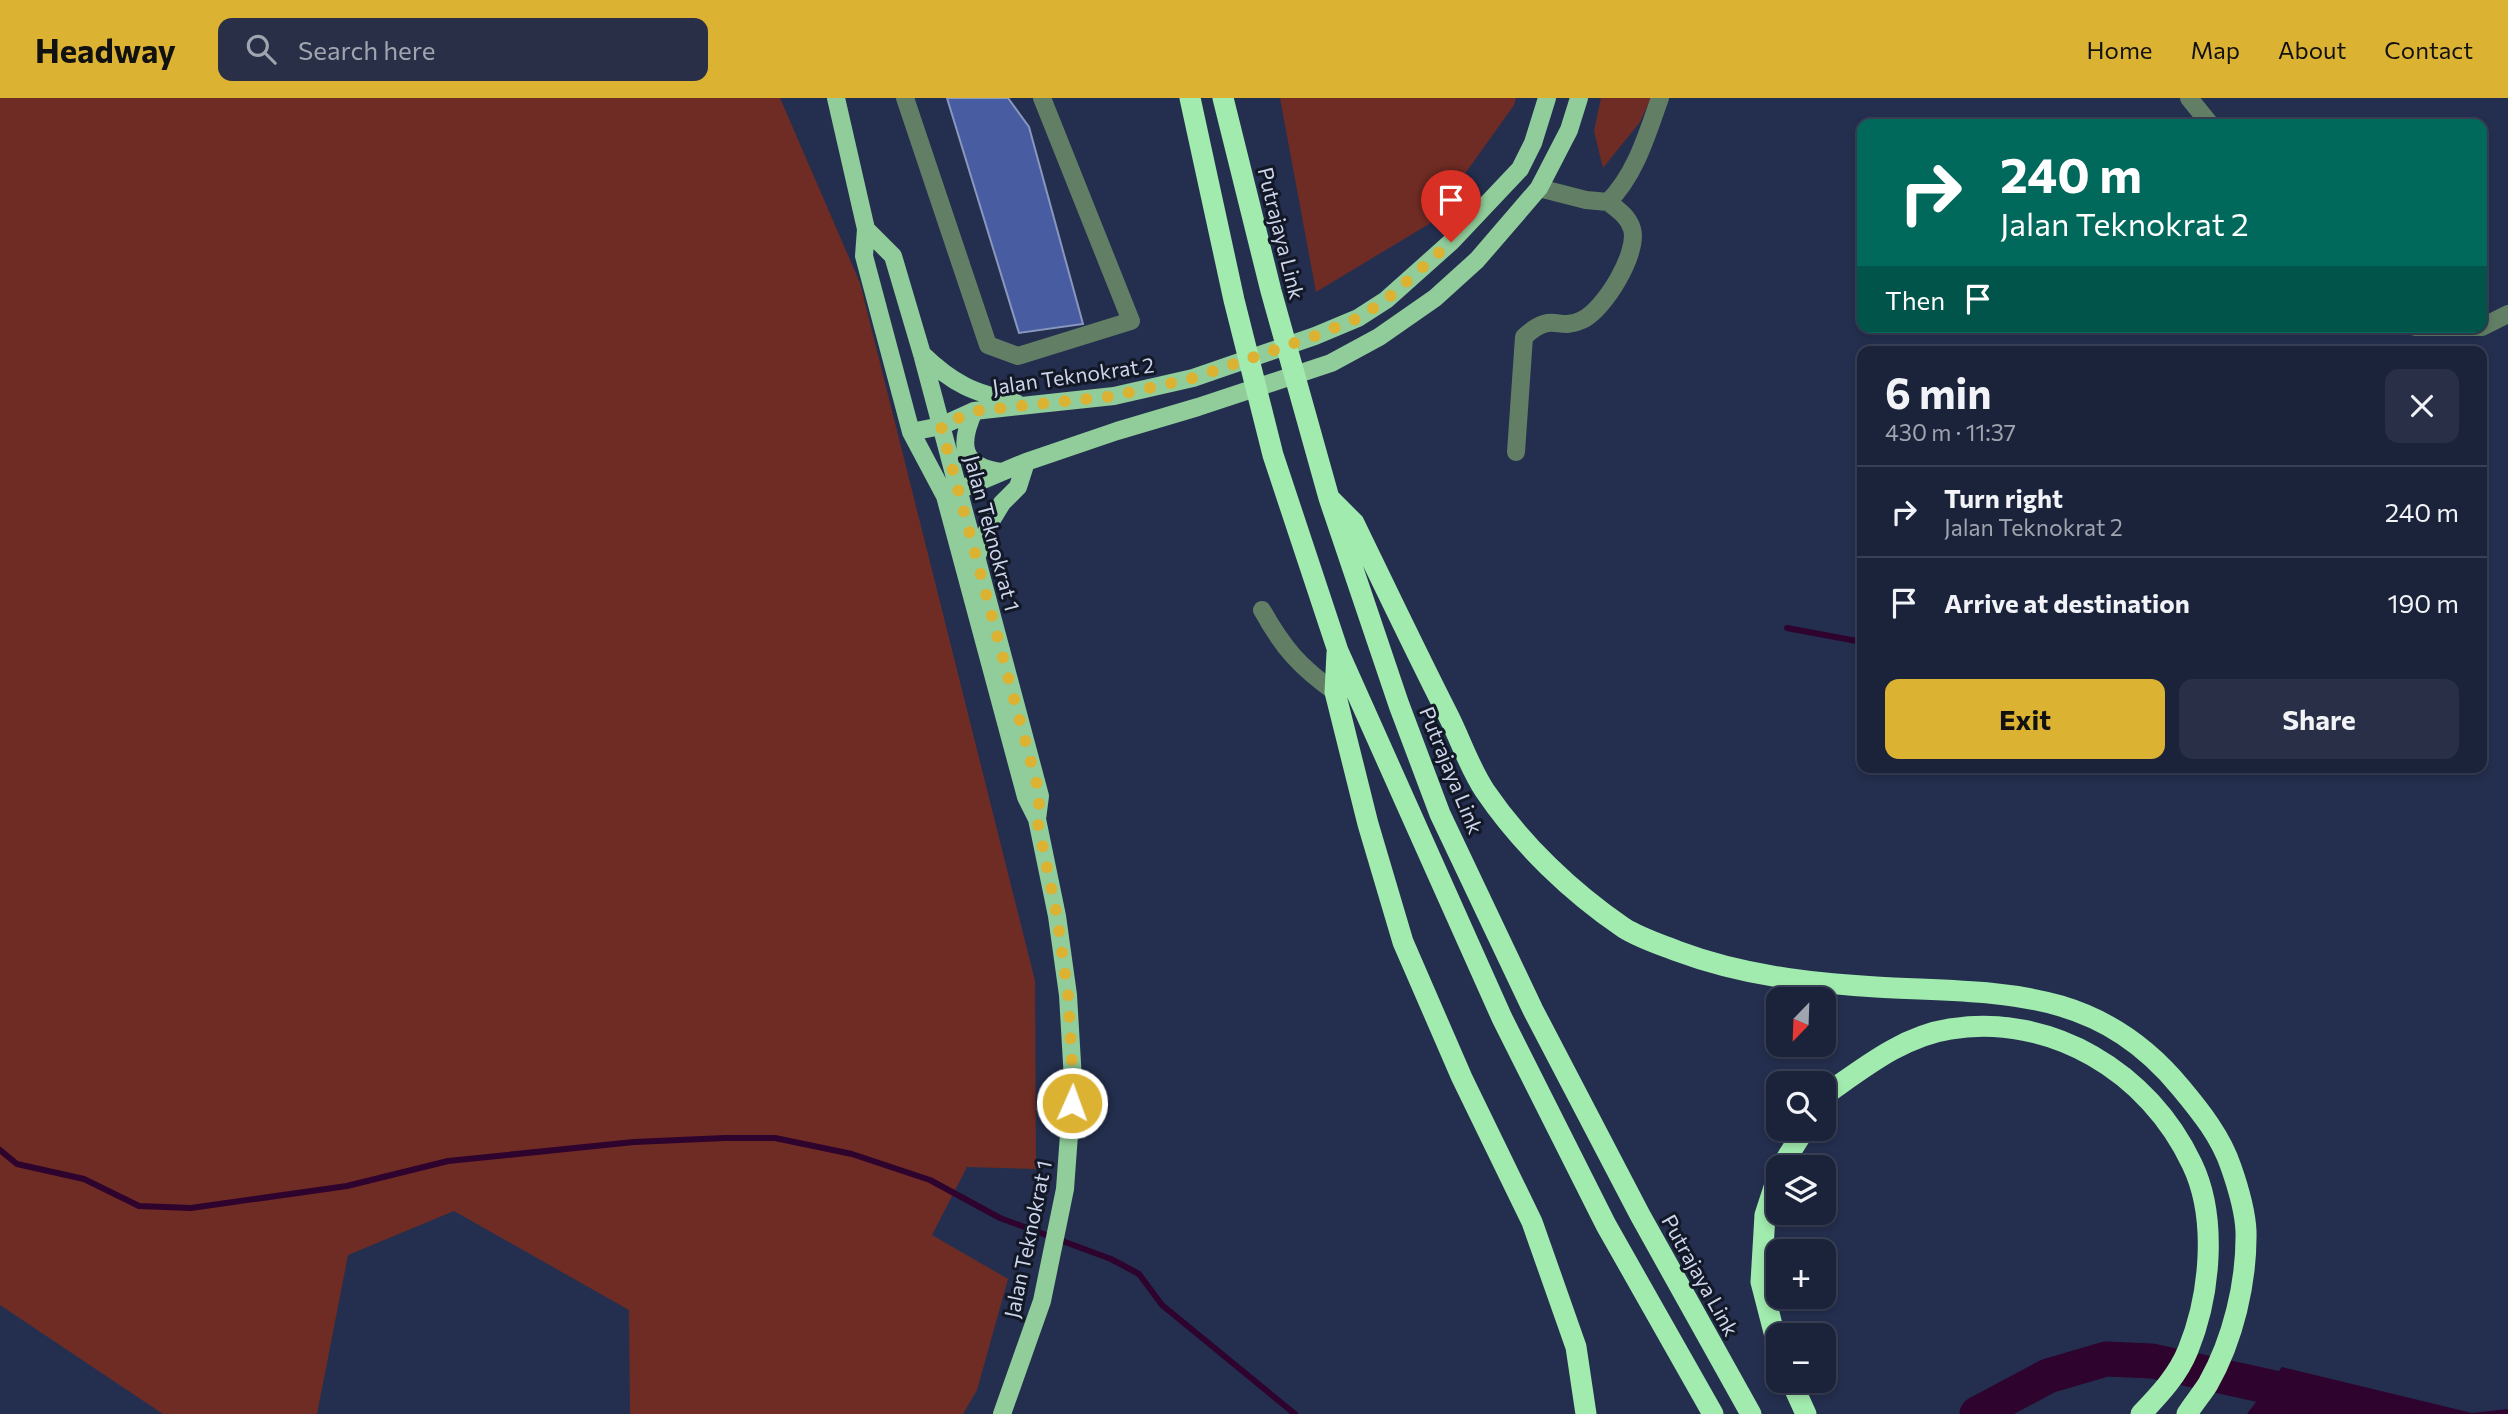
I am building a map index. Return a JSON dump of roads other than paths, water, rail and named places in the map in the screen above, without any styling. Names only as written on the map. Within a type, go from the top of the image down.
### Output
[{"type":"highway","points":[[1190,98],[1234,300],[1273,455],[1338,650],[1502,1018],[1606,1225],[1713,1414]]},
{"type":"highway","name":"Putrajaya Link","points":[[1223,98],[1271,291],[1329,498],[1399,705],[1440,814],[1533,1010],[1640,1215],[1751,1414]]},
{"type":"highway","points":[[1329,498],[1354,523],[1482,787],[1531,849],[1572,887],[1627,930],[1700,960],[1762,975],[1872,986],[2001,992],[2049,1002],[2094,1017],[2133,1041],[2166,1070],[2198,1109],[2225,1149],[2239,1189],[2246,1229],[2242,1282],[2230,1334],[2208,1384],[2187,1414]]},
{"type":"highway","points":[[1338,650],[1335,692],[1368,824],[1403,942],[1462,1078],[1532,1222],[1576,1347],[1587,1414]]},
{"type":"highway","points":[[1836,1086],[1902,1043],[1948,1029],[1997,1025],[2041,1034],[2084,1050],[2118,1071],[2148,1099],[2193,1164],[2203,1199],[2208,1232],[2207,1273],[2200,1314],[2187,1352],[2168,1385],[2141,1414]]},
{"type":"highway","points":[[1766,1213],[1761,1282],[1772,1323]]},
{"type":"highway","points":[[1796,1393],[1806,1414]]},
{"type":"main road","name":"Jalan Teknokrat 1","points":[[836,98],[866,229],[864,256],[911,432],[952,494],[976,558],[1040,796],[1037,819]]},
{"type":"main road","name":"Jalan Teknokrat 2","points":[[911,432],[941,426],[974,411],[1114,396],[1193,378],[1315,336],[1358,318],[1386,300],[1451,242],[1520,169],[1533,143],[1547,98]]},
{"type":"main road","points":[[952,494],[1026,462],[1331,363],[1379,337],[1435,298],[1477,260],[1539,188],[1569,130],[1579,98]]},
{"type":"main road","name":"Jalan Teknokrat 1","points":[[866,229],[893,256],[941,426],[952,494],[1026,797],[1037,819],[1057,916],[1068,995],[1073,1080],[1065,1189],[1042,1301],[1002,1414]]},
{"type":"main road","points":[[922,354],[945,376],[978,393],[1029,407]]},
{"type":"main road","points":[[974,411],[966,429],[964,442],[967,456],[988,470],[1002,472]]},
{"type":"main road","points":[[976,558],[991,521],[1002,503],[1018,487],[1026,462]]},
{"type":"lane","points":[[905,98],[988,345],[1018,356],[1131,321],[1042,98]]},
{"type":"lane","points":[[1608,202],[1621,189],[1642,148],[1660,98]]},
{"type":"lane","points":[[2189,98],[2206,119]]},
{"type":"lane","points":[[1516,453],[1524,337],[1536,326],[1548,322],[1574,323],[1586,319],[1619,280],[1629,257],[1633,232],[1626,216],[1608,202],[1586,200],[1539,188]]},
{"type":"lane","points":[[2487,324],[2508,314]]},
{"type":"lane","points":[[1262,610],[1291,656],[1307,672],[1335,692]]},
{"type":"waterway","points":[[1787,628],[1857,641]]},
{"type":"waterway","points":[[0,1150],[17,1164],[84,1179],[139,1206],[191,1208],[347,1186],[448,1161],[634,1142],[775,1138],[852,1154],[930,1180],[1000,1218],[1111,1259],[1139,1274],[1162,1305],[1295,1414]]},
{"type":"waterway","points":[[1977,1414],[2048,1376],[2106,1359],[2152,1361],[2393,1414]]}]
